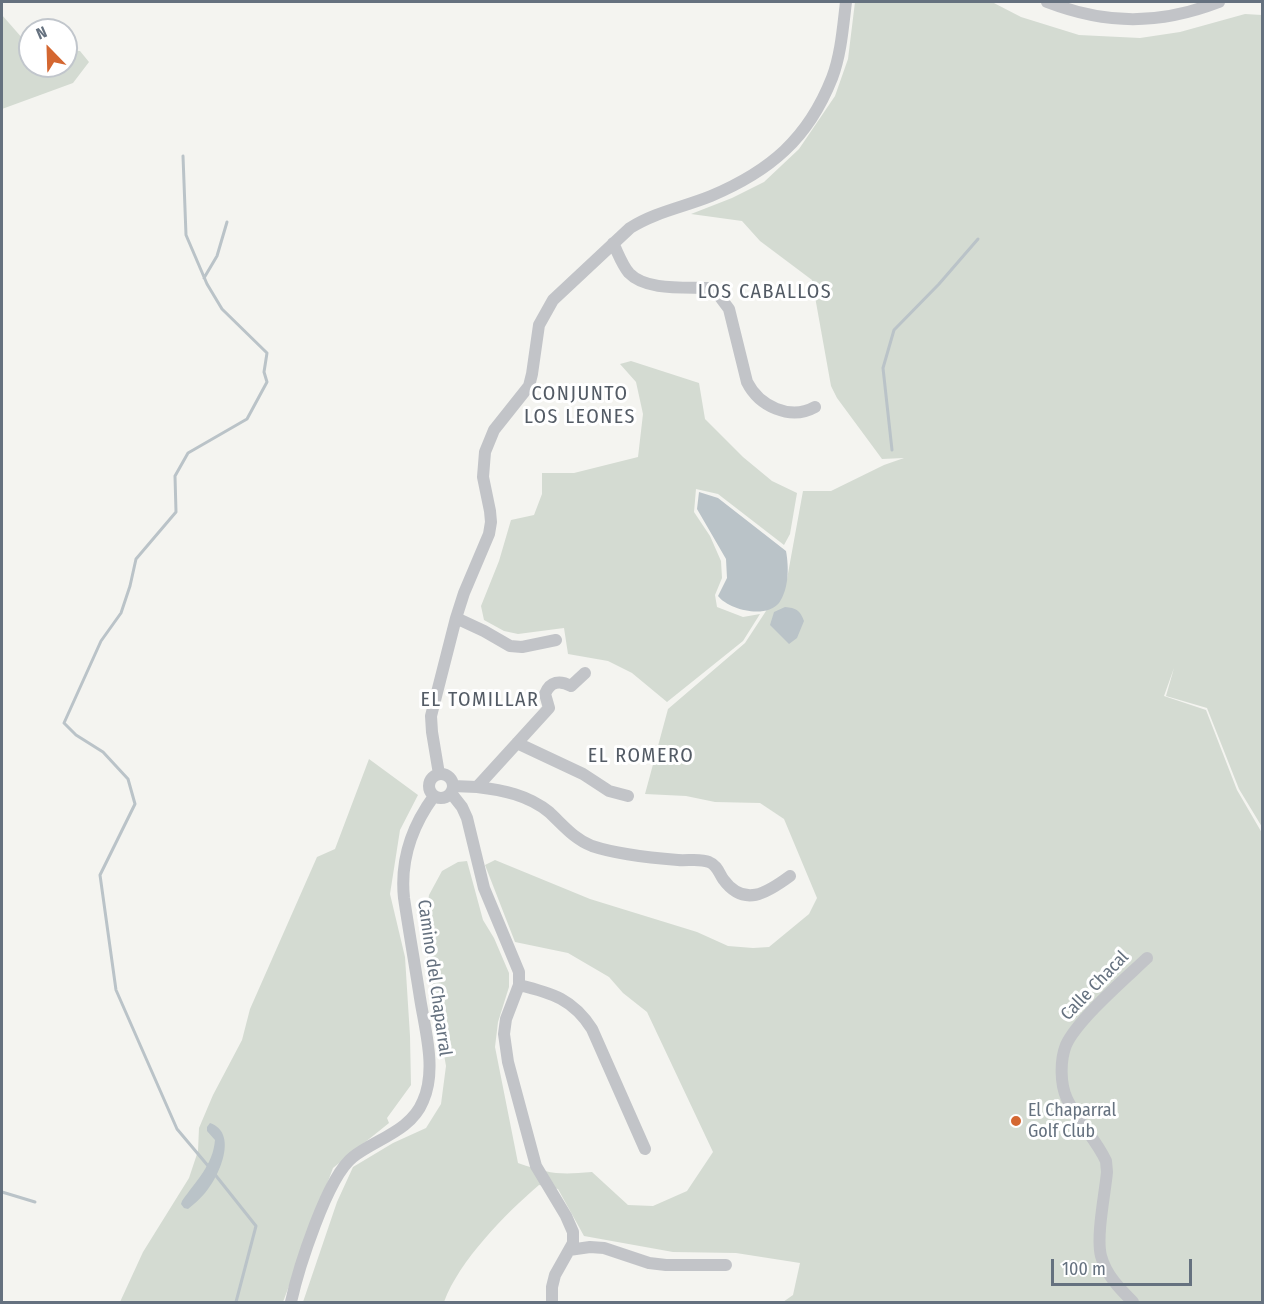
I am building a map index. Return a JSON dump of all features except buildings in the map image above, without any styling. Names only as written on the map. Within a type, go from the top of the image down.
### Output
[{"type":"street","points":[[440,774],[431,716],[456,618],[489,534],[490,511],[484,489],[483,464],[494,430],[529,386],[536,339],[544,313],[553,300],[630,228],[643,220],[709,197],[743,182],[769,165],[809,124],[832,77],[846,2]]},
{"type":"street","points":[[1047,2],[1071,11],[1111,19],[1139,20],[1186,13],[1220,2]]},
{"type":"street","points":[[613,243],[629,273],[648,285],[708,288],[717,293],[729,309],[747,382],[752,392],[761,401],[786,412],[808,411],[815,407]]},
{"type":"street","points":[[456,618],[510,646],[522,647],[556,640]]},
{"type":"street","points":[[477,787],[549,708],[545,699],[549,686],[563,682],[571,686],[585,673]]},
{"type":"street","points":[[518,743],[583,774],[609,790],[628,796]]},
{"type":"street","points":[[440,774],[449,777],[452,789],[467,818],[484,888],[519,972],[519,985],[506,1020],[505,1047],[536,1166],[570,1224],[573,1243],[555,1275],[552,1302]]},
{"type":"street","points":[[440,774],[430,781],[429,789],[434,796],[445,797],[452,789],[477,787],[511,792],[548,812],[567,831],[592,846],[667,859],[712,862],[733,890],[742,894],[754,896],[763,893],[790,876]]},
{"type":"street","name":"Camino del Chaparral","points":[[291,1302],[321,1210],[337,1175],[353,1157],[410,1121],[423,1102],[427,1091],[429,1079],[427,1045],[404,898],[403,874],[411,838],[424,809],[434,796]]},
{"type":"street","name":"Calle Chacal","points":[[1133,1302],[1112,1278],[1100,1254],[1106,1161],[1067,1100],[1062,1078],[1062,1062],[1065,1047],[1079,1025],[1147,958]]},
{"type":"street","points":[[519,985],[561,998],[584,1017],[592,1029],[645,1149]]},
{"type":"street","points":[[569,1250],[604,1248],[649,1263],[666,1265],[726,1265]]},
{"type":"shaded area","name":"El Chaparral Golf Club","points":[[855,2],[992,2],[1021,17],[1079,35],[1140,38],[1180,32],[1245,14],[1262,15],[1262,827],[1239,789],[1207,708],[1166,696],[1174,668],[1164,696],[1206,710],[1237,790],[1262,833],[1262,1302],[783,1302],[793,1295],[800,1263],[736,1253],[673,1252],[584,1236],[558,1189],[539,1185],[512,1209],[472,1254],[451,1286],[444,1302],[303,1302],[337,1202],[353,1167],[393,1143],[426,1128],[441,1104],[446,1066],[423,934],[429,895],[442,871],[458,862],[467,861],[483,920],[494,938],[509,973],[509,987],[498,1022],[495,1047],[518,1163],[555,1173],[592,1172],[628,1205],[653,1206],[687,1191],[713,1152],[647,1012],[623,993],[609,977],[568,953],[515,942],[485,865],[495,860],[590,899],[697,932],[728,946],[769,947],[809,914],[817,898],[784,819],[760,803],[715,802],[686,796],[645,794],[668,709],[745,643],[787,579],[803,491],[831,491],[884,465],[904,458],[882,459],[837,398],[831,386],[812,280],[760,241],[742,221],[691,214],[732,198],[764,182],[799,149],[835,96],[848,59]]},
{"type":"shaded area","points":[[2,15],[18,33],[18,78],[77,78],[73,83],[2,109]]},
{"type":"shaded area","points":[[78,51],[89,62],[78,76]]},
{"type":"shaded area","points":[[631,361],[699,383],[705,419],[743,457],[772,481],[797,493],[790,534],[784,545],[718,494],[696,489],[694,512],[710,536],[721,561],[722,578],[715,595],[717,607],[743,617],[760,614],[743,641],[667,702],[632,673],[608,661],[568,654],[564,628],[518,634],[504,631],[484,620],[481,606],[499,561],[511,520],[534,515],[542,494],[542,473],[574,473],[638,457],[643,414],[636,382],[620,364]]},
{"type":"shaded area","points":[[699,492],[718,498],[786,551],[788,571],[786,585],[779,603],[773,608],[766,611],[748,611],[730,605],[718,596],[727,578],[726,559],[697,509]]},
{"type":"shaded area","points":[[785,607],[797,610],[804,621],[797,638],[789,644],[770,625],[774,612]]},
{"type":"shaded area","points":[[369,759],[418,795],[400,830],[390,894],[405,957],[411,1085],[387,1118],[389,1123],[333,1168],[283,1302],[120,1302],[143,1252],[189,1178],[198,1151],[199,1128],[213,1095],[242,1040],[250,1009],[317,857],[335,849]]},
{"type":"shaded area","points":[[210,1123],[219,1128],[223,1136],[224,1156],[210,1186],[188,1209],[184,1208],[182,1201],[203,1172],[214,1149],[215,1140],[207,1131]]},
{"type":"waterway","points":[[183,156],[186,235],[207,284],[222,309],[267,353],[264,372],[267,382],[247,419],[188,453],[175,476],[176,512],[136,559],[121,613],[101,641],[64,723],[76,735],[103,752],[128,779],[135,804],[100,875],[116,990],[177,1129],[209,1167]]},
{"type":"waterway","points":[[204,278],[217,256],[227,222]]},
{"type":"waterway","points":[[892,450],[883,368],[894,330],[939,284],[978,239]]},
{"type":"waterway","points":[[213,1172],[256,1226],[236,1302]]},
{"type":"waterway","points":[[2,1192],[35,1202]]},
{"type":"place","name":"El Chaparral Golf Club","points":[[1016,1121]]},
{"type":"district","name":"LOS CABALLOS","points":[[765,292]]},
{"type":"district","name":"CONJUNTO LOS LEONES","points":[[580,406]]},
{"type":"district","name":"EL TOMILLAR","points":[[480,700]]},
{"type":"district","name":"EL ROMERO","points":[[641,756]]}]
